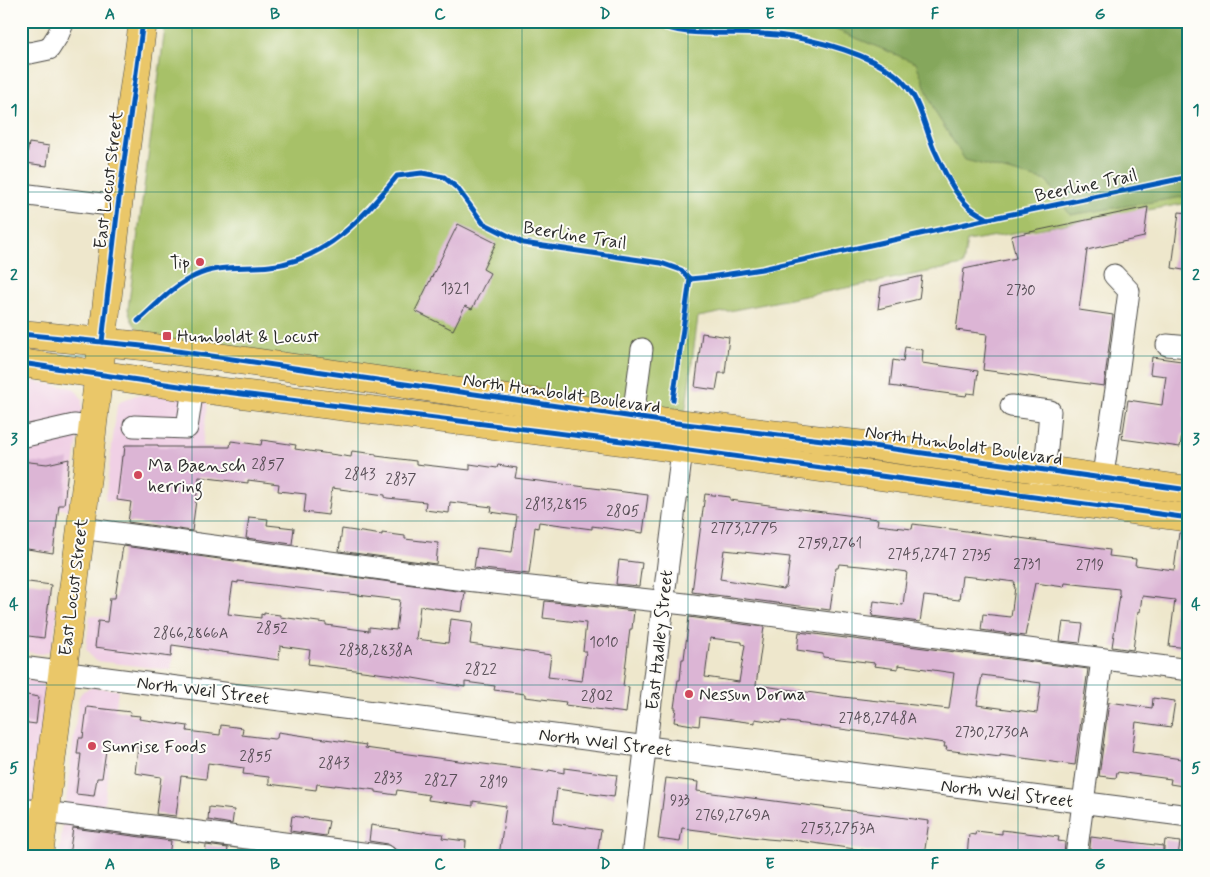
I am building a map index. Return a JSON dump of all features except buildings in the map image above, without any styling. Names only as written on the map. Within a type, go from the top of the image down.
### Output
[{"type":"main road","name":"East Locust Street","points":[[39,856],[33,811],[62,672],[81,528],[118,206],[143,21]]},
{"type":"main road","name":"North Humboldt Boulevard","points":[[21,334],[102,342],[683,436],[864,445],[1189,490]]},
{"type":"main road","points":[[21,363],[193,388],[632,429]]},
{"type":"main road","points":[[683,436],[1038,499],[1189,518]]},
{"type":"street","points":[[21,52],[30,53],[49,49],[64,21]]},
{"type":"street","points":[[21,194],[118,206]]},
{"type":"street","points":[[1098,506],[1129,291],[1114,275]]},
{"type":"street","points":[[1167,345],[1189,347]]},
{"type":"street","points":[[632,429],[642,349]]},
{"type":"street","points":[[134,426],[187,428],[193,388]]},
{"type":"street","points":[[1011,406],[1050,411],[1047,448],[1038,499]]},
{"type":"street","points":[[21,437],[74,425],[92,427]]},
{"type":"street","name":"East Hadley Street","points":[[632,856],[683,436]]},
{"type":"street","points":[[81,528],[448,578],[663,602],[1189,670]]},
{"type":"street","points":[[1076,856],[1102,659]]},
{"type":"street","name":"North Weil Street","points":[[21,667],[1189,816]]},
{"type":"street","points":[[33,811],[386,856]]},
{"type":"shaded area","points":[[21,379],[72,388],[82,399],[68,510],[21,503]]},
{"type":"shaded area","points":[[136,395],[178,395],[208,400],[194,512],[105,500],[117,406],[121,401]]},
{"type":"shaded area","points":[[21,604],[58,608],[52,648],[48,652],[42,654],[21,651]]},
{"type":"shaded area","points":[[90,615],[177,627],[171,670],[96,661],[86,649]]},
{"type":"shaded area","points":[[21,678],[42,683],[47,693],[32,805],[21,803]]},
{"type":"shaded area","points":[[93,687],[118,690],[103,813],[65,809],[79,696],[83,691]]},
{"type":"shaded area","points":[[63,821],[127,829],[123,856],[59,856]]},
{"type":"green space","points":[[166,21],[1189,21],[1189,203],[967,241],[963,265],[698,317],[685,415],[147,336],[134,325],[128,309]]},
{"type":"green space","points":[[815,21],[1189,21],[1189,196],[1070,215],[1047,181],[965,160],[935,112],[916,63]]},
{"type":"cycle path","points":[[102,342],[143,21]]},
{"type":"cycle path","points":[[648,21],[662,27],[691,32],[779,35],[811,41],[859,55],[887,69],[898,77],[913,94],[934,149],[958,195],[969,207],[988,219]]},
{"type":"cycle path","name":"Beerline Trail","points":[[138,321],[179,285],[204,272],[222,268],[270,266],[290,262],[309,255],[326,246],[357,221],[397,176],[422,173],[444,177],[457,188],[483,223],[523,243],[661,263],[681,270],[690,279]]},
{"type":"cycle path","name":"Beerline Trail","points":[[690,279],[762,269],[1189,177]]},
{"type":"cycle path","points":[[673,400],[690,279]]},
{"type":"cycle path","points":[[21,334],[142,346],[668,422],[865,445],[1189,490]]},
{"type":"cycle path","points":[[21,363],[193,388],[630,442],[1189,518]]},
{"type":"place","name":"Tip","points":[[200,262]]},
{"type":"place","name":"Humboldt & Locust","points":[[167,336]]},
{"type":"place","name":"Ma Baensch herring","points":[[138,475]]},
{"type":"place","name":"Nessun Dorma","points":[[689,694]]},
{"type":"place","name":"Sunrise Foods","points":[[92,746]]}]
